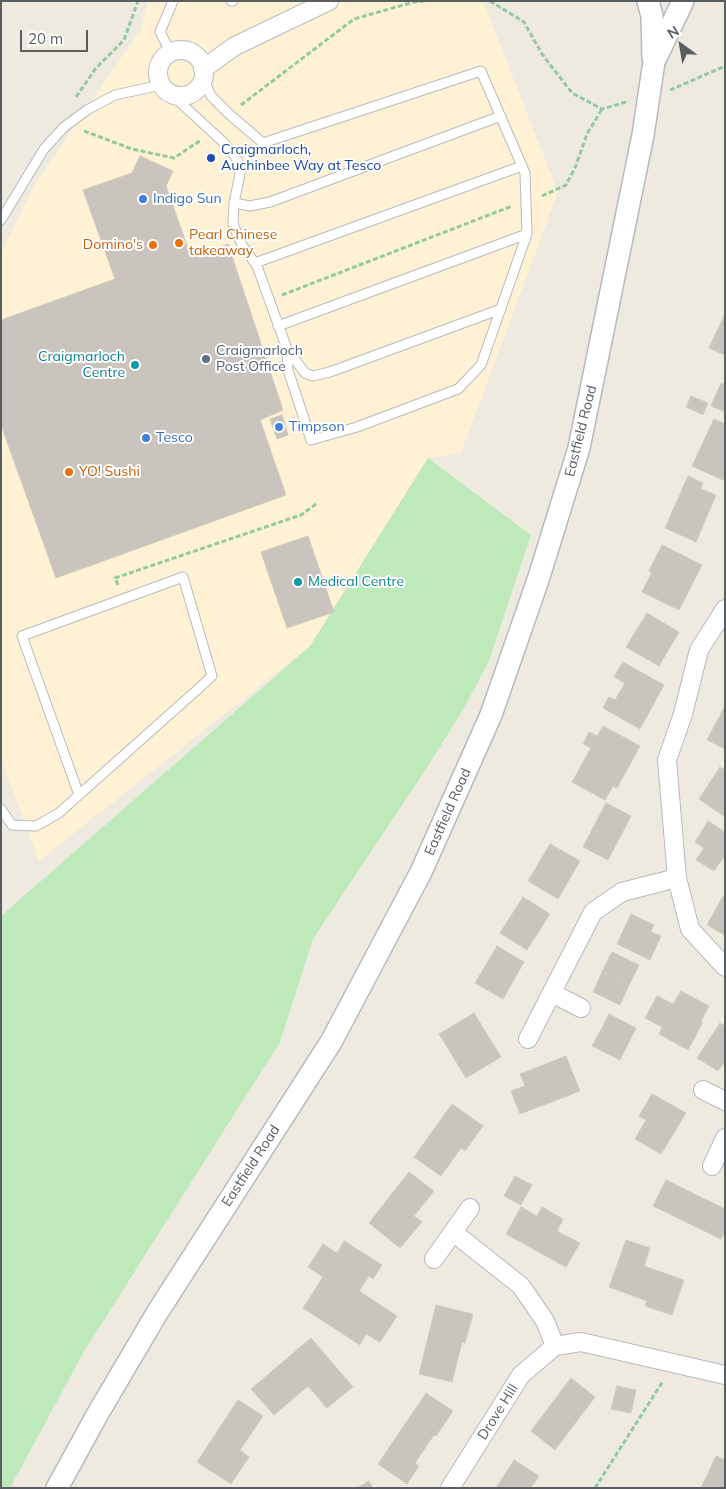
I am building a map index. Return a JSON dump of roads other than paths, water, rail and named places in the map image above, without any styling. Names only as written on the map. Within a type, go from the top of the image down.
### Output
[{"type":"street","points":[[204,73],[196,56],[189,52],[179,51],[171,53],[162,61],[158,71],[166,90],[178,96],[188,95],[196,90],[204,73],[235,46],[329,1]]},
{"type":"street","name":"Eastfield Road","points":[[58,1488],[97,1415],[157,1313],[331,1042],[421,872],[491,715],[538,580],[579,448],[643,135],[654,62],[652,16],[648,1]]},
{"type":"street","name":"Eastfield Road","points":[[654,62],[683,1]]},
{"type":"street","points":[[725,609],[699,650],[684,714],[667,760],[677,878],[690,930],[725,967]]},
{"type":"street","points":[[528,1039],[594,912],[622,892],[677,878]]},
{"type":"street","points":[[552,992],[581,1008]]},
{"type":"street","points":[[703,1090],[725,1101]]},
{"type":"street","points":[[712,1166],[725,1138]]},
{"type":"street","points":[[434,1259],[470,1208]]},
{"type":"street","points":[[453,1232],[521,1286],[545,1321],[555,1346],[581,1342],[725,1375]]},
{"type":"street","name":"Drove Hill","points":[[450,1488],[521,1375],[555,1346]]},
{"type":"lane","points":[[171,53],[160,32],[173,1]]},
{"type":"lane","points":[[204,73],[211,96],[263,143],[481,71],[525,172],[527,234],[481,365],[458,389],[357,427],[311,440],[288,370],[287,349]]},
{"type":"lane","points":[[1,220],[44,149],[64,127],[87,110],[115,95],[166,90],[222,141],[235,156],[241,170],[234,202],[233,224],[242,245],[255,263],[287,349],[305,373],[313,376],[501,309]]},
{"type":"lane","points":[[234,202],[250,206],[270,202],[501,116]]},
{"type":"lane","points":[[255,263],[522,166]]},
{"type":"lane","points":[[278,326],[527,234]]},
{"type":"lane","points":[[1,809],[12,825],[36,826],[59,813],[212,676],[183,577],[22,636],[79,795]]},
{"type":"place","name":"Craigmarloch, Auchinbee Way at Tesco","points":[[211,158]]},
{"type":"place","name":"Indigo Sun","points":[[143,199]]},
{"type":"place","name":"Pearl Chinese takeaway","points":[[179,243]]},
{"type":"place","name":"Domino's","points":[[153,245]]},
{"type":"place","name":"Craigmarloch Post Office","points":[[206,359]]},
{"type":"place","name":"Craigmarloch Centre","points":[[135,365]]},
{"type":"place","name":"Timpson","points":[[279,427]]},
{"type":"place","name":"Tesco","points":[[146,438]]},
{"type":"place","name":"YO! Sushi","points":[[69,472]]},
{"type":"place","name":"Medical Centre","points":[[298,582]]}]
